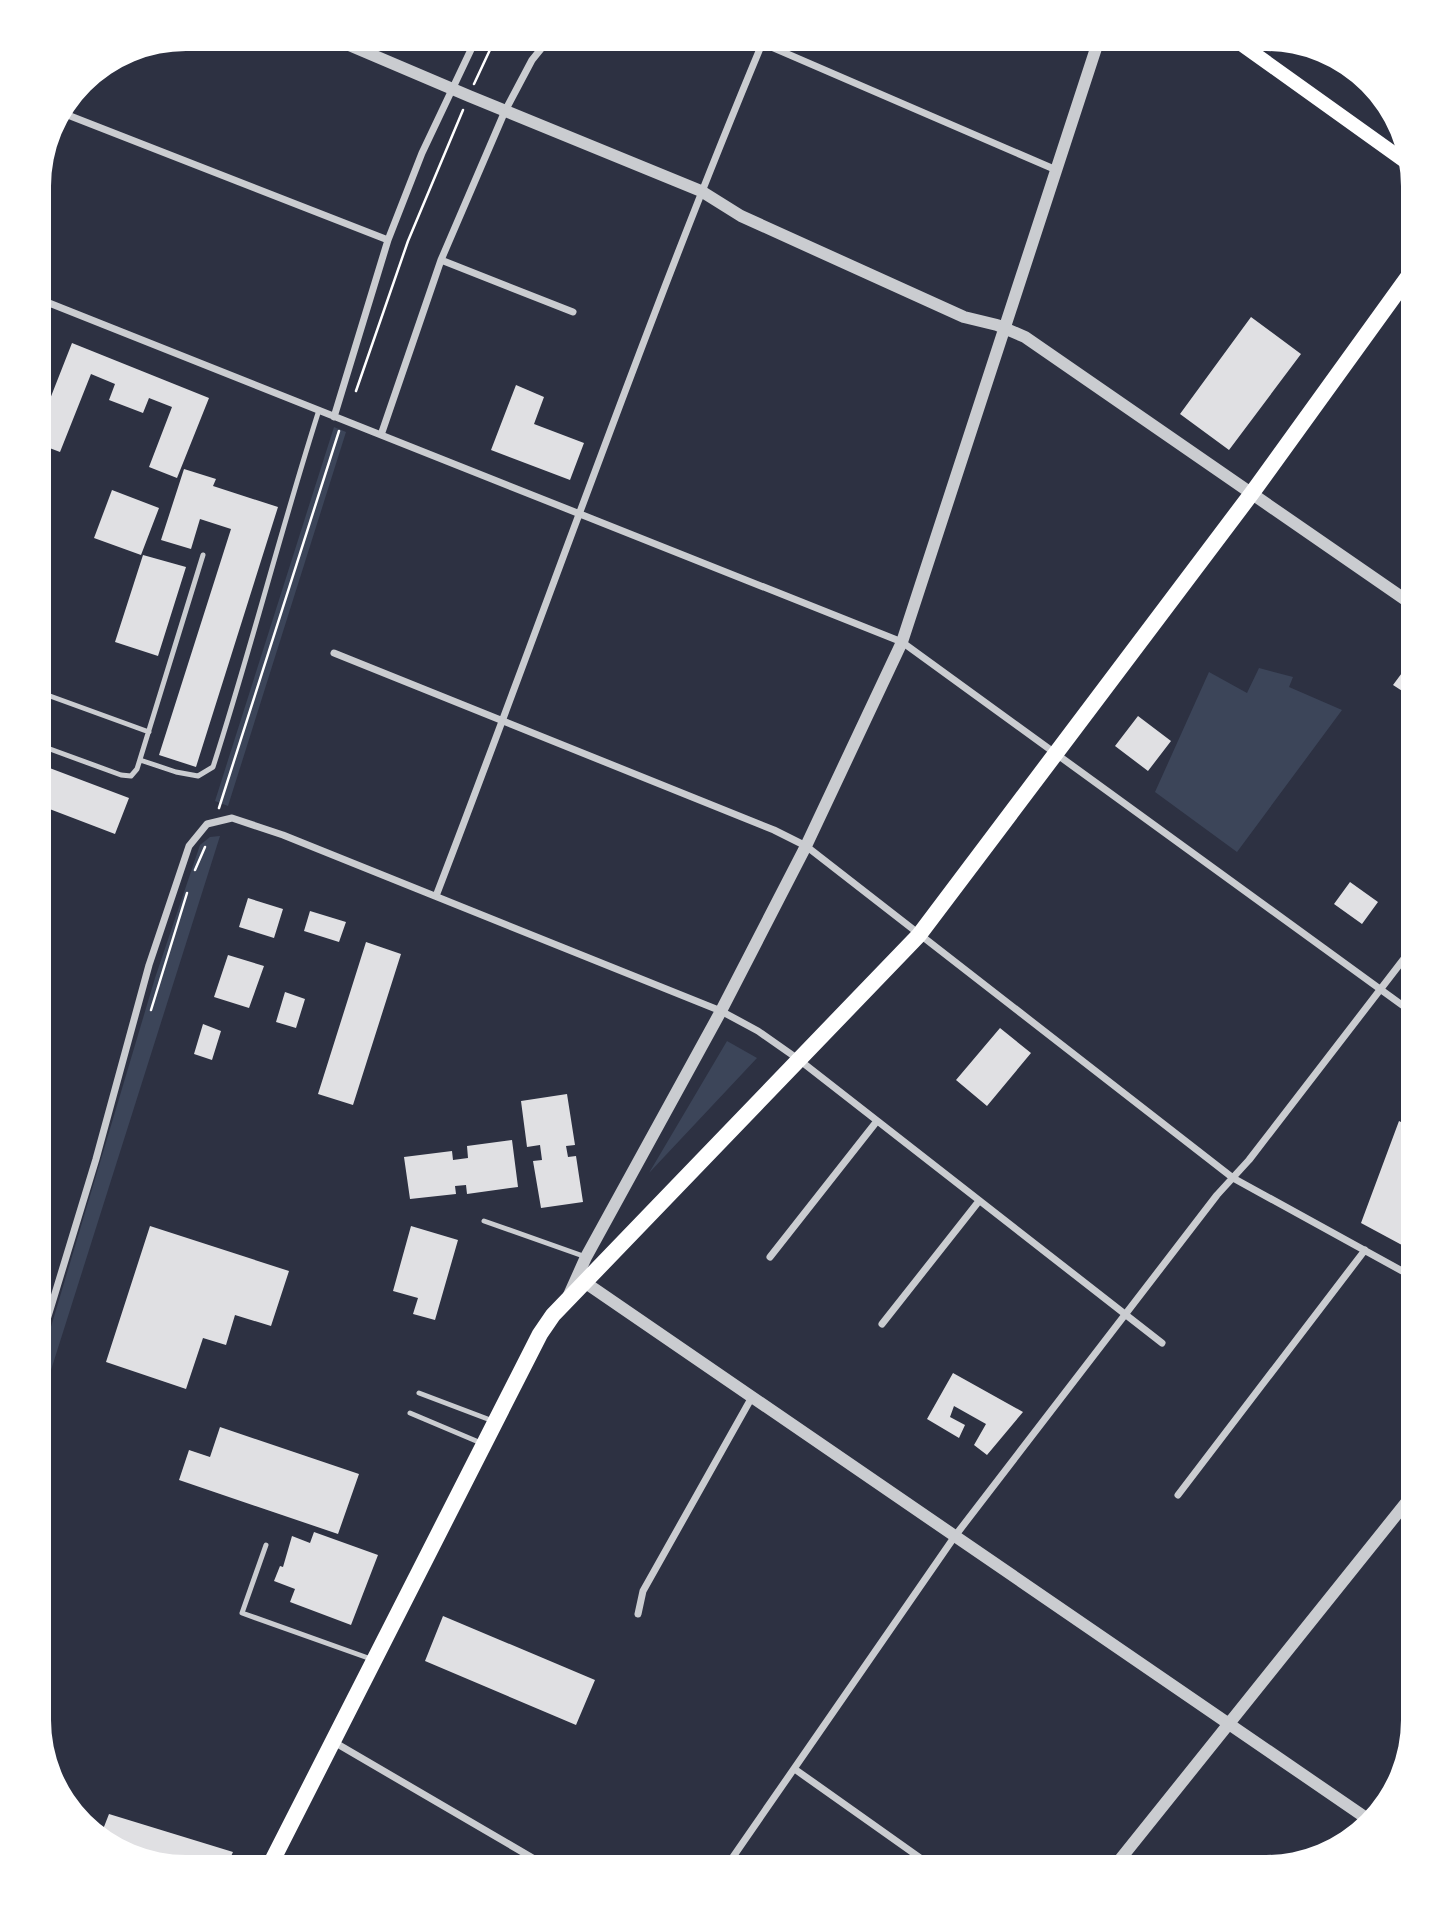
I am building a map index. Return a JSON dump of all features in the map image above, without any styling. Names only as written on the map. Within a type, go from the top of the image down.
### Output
[{"type":"main road","points":[[1251,51],[1398,156]]},
{"type":"main road","points":[[275,1855],[540,1334],[580,1279],[919,935],[1252,493],[1401,287]]},
{"type":"street","points":[[365,51],[701,191],[741,216],[964,317],[1004,328],[1031,341],[1401,597]]},
{"type":"street","points":[[338,418],[387,240],[451,88],[470,51]]},
{"type":"street","points":[[381,435],[441,260],[505,111],[540,51]]},
{"type":"street","points":[[436,896],[701,191],[759,51]]},
{"type":"street","points":[[786,51],[1054,169]]},
{"type":"street","points":[[1095,51],[1054,169],[902,642],[806,846],[721,1011],[586,1256],[580,1279],[1362,1815]]},
{"type":"street","points":[[71,116],[387,240]]},
{"type":"street","points":[[441,260],[573,312]]},
{"type":"street","points":[[51,304],[902,642],[1401,1005]]},
{"type":"street","points":[[334,653],[774,830],[806,846],[1233,1178],[1401,1270]]},
{"type":"street","points":[[51,1304],[96,1159],[149,965],[189,846],[207,824],[232,818],[244,820],[721,1011],[758,1031],[798,1059],[1162,1343]]},
{"type":"street","points":[[735,1855],[796,1770],[955,1536],[1217,1195],[1401,963]]},
{"type":"street","points":[[770,1257],[877,1121]]},
{"type":"street","points":[[882,1324],[979,1201]]},
{"type":"street","points":[[1178,1495],[1365,1250]]},
{"type":"street","points":[[638,1614],[643,1591],[752,1397]]},
{"type":"street","points":[[1124,1855],[1401,1509]]},
{"type":"street","points":[[334,1742],[527,1855]]},
{"type":"street","points":[[796,1770],[916,1855]]},
{"type":"lane","points":[[141,760],[198,776],[213,767],[319,410]]},
{"type":"lane","points":[[51,749],[121,775],[131,776],[137,769],[202,555]]},
{"type":"lane","points":[[51,696],[149,732]]},
{"type":"lane","points":[[484,1221],[586,1256]]},
{"type":"lane","points":[[419,1393],[496,1422]]},
{"type":"lane","points":[[410,1413],[485,1445]]},
{"type":"lane","points":[[266,1545],[242,1613],[374,1660]]},
{"type":"path","points":[[354,395],[408,241],[489,51]]},
{"type":"path","points":[[193,874],[215,821],[338,418]]},
{"type":"path","points":[[150,1013],[189,886]]},
{"type":"shaded area","points":[[334,427],[346,432],[228,806],[215,801]]},
{"type":"shaded area","points":[[1259,668],[1293,677],[1289,687],[1342,710],[1237,852],[1155,792],[1209,672],[1247,693]]},
{"type":"shaded area","points":[[220,836],[51,1370],[51,1327],[155,978],[200,845],[210,837]]},
{"type":"shaded area","points":[[727,1041],[757,1058],[649,1173]]},
{"type":"building","points":[[1251,317],[1301,354],[1229,450],[1180,414]]},
{"type":"building","points":[[72,343],[209,398],[177,478],[149,467],[172,407],[149,398],[143,413],[109,400],[115,384],[91,374],[60,452],[51,449],[51,396]]},
{"type":"building","points":[[516,385],[544,397],[534,424],[584,443],[570,480],[491,450]]},
{"type":"building","points":[[184,469],[216,479],[213,486],[278,507],[196,767],[159,755],[231,529],[200,519],[191,549],[161,540]]},
{"type":"building","points":[[112,490],[159,508],[141,555],[94,538]]},
{"type":"building","points":[[143,555],[186,567],[158,656],[115,642]]},
{"type":"building","points":[[1401,674],[1401,690],[1393,685]]},
{"type":"building","points":[[1138,716],[1171,741],[1148,771],[1115,746]]},
{"type":"building","points":[[51,769],[129,798],[115,834],[51,810]]},
{"type":"building","points":[[1350,882],[1378,902],[1362,924],[1334,904]]},
{"type":"building","points":[[248,898],[283,909],[274,938],[239,927]]},
{"type":"building","points":[[310,911],[346,922],[339,942],[304,931]]},
{"type":"building","points":[[366,942],[401,954],[353,1105],[318,1094]]},
{"type":"building","points":[[228,955],[264,966],[249,1008],[214,997]]},
{"type":"building","points":[[285,992],[305,999],[296,1028],[276,1022]]},
{"type":"building","points":[[203,1024],[221,1031],[212,1060],[194,1054]]},
{"type":"building","points":[[1000,1028],[1031,1053],[987,1106],[956,1080]]},
{"type":"building","points":[[567,1094],[575,1145],[566,1146],[568,1157],[576,1156],[583,1202],[541,1208],[533,1161],[542,1160],[540,1145],[527,1147],[521,1101]]},
{"type":"building","points":[[1399,1121],[1401,1245],[1361,1223]]},
{"type":"building","points":[[512,1140],[518,1187],[467,1194],[466,1185],[455,1186],[456,1194],[410,1199],[404,1157],[452,1151],[453,1160],[468,1158],[467,1146]]},
{"type":"building","points":[[150,1226],[289,1271],[271,1326],[235,1315],[226,1345],[203,1338],[186,1389],[106,1362]]},
{"type":"building","points":[[411,1226],[458,1240],[435,1320],[413,1314],[418,1298],[393,1291]]},
{"type":"building","points":[[953,1373],[1023,1412],[987,1455],[974,1445],[986,1424],[954,1406],[950,1417],[965,1425],[959,1438],[927,1419]]},
{"type":"building","points":[[220,1427],[359,1474],[338,1534],[179,1480],[189,1450],[210,1457]]},
{"type":"building","points":[[314,1532],[378,1555],[351,1625],[290,1602],[295,1589],[274,1581],[280,1566],[283,1567],[292,1536],[310,1543]]},
{"type":"building","points":[[443,1616],[595,1680],[576,1725],[425,1661]]},
{"type":"building","points":[[109,1814],[233,1852],[232,1855],[186,1855],[151,1851],[118,1837],[104,1827]]}]
